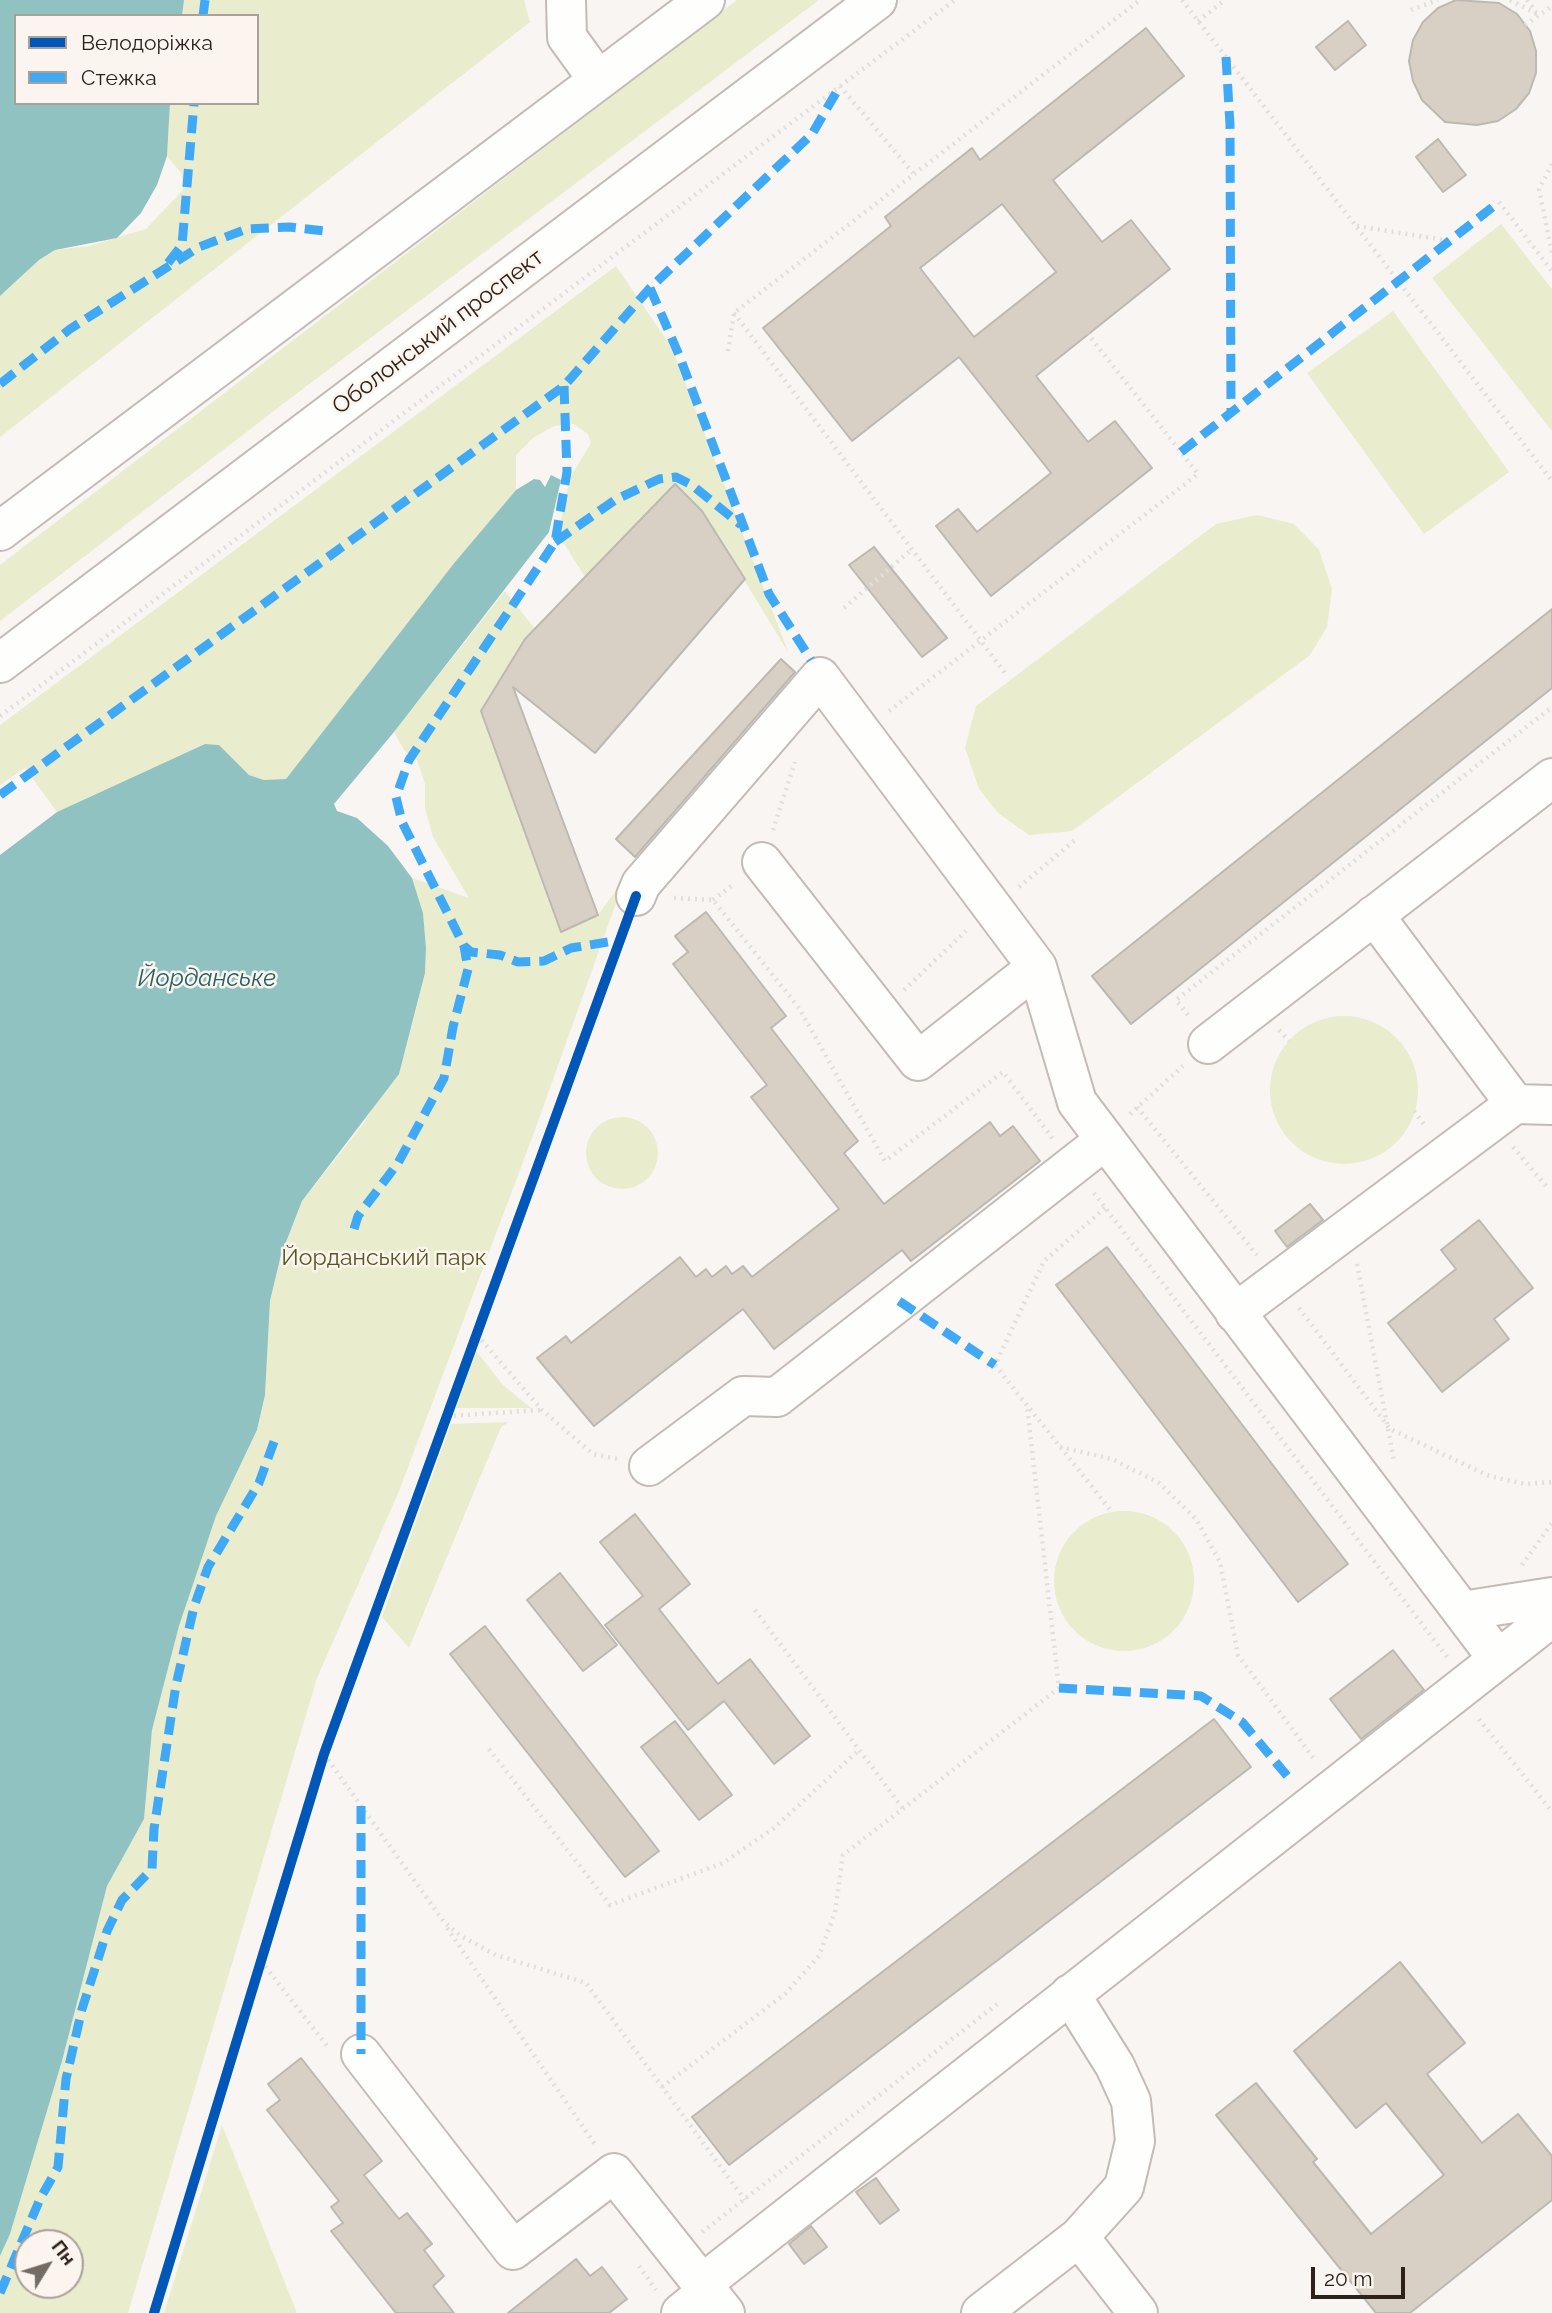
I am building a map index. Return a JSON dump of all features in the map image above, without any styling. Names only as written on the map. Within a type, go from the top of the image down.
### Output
[{"type":"main road","points":[[566,0],[567,37],[598,80]]},
{"type":"main road","points":[[0,531],[705,0]]},
{"type":"main road","name":"Оболонський проспект","points":[[0,663],[877,0]]},
{"type":"main road","points":[[636,896],[640,884],[820,677],[1028,975],[1055,1027],[1077,1102],[1498,1659]]},
{"type":"main road","points":[[1208,1044],[1552,778]]},
{"type":"main road","points":[[762,862],[918,1061],[1028,975]]},
{"type":"main road","points":[[1374,915],[1515,1104]]},
{"type":"main road","points":[[1235,1312],[1515,1104],[1552,1105]]},
{"type":"main road","points":[[649,1466],[743,1396],[777,1397],[1104,1141]]},
{"type":"main road","points":[[1462,1611],[1552,1597]]},
{"type":"main road","points":[[361,2054],[513,2250],[614,2173],[677,2252],[704,2300],[1070,1994],[1552,1617]]},
{"type":"main road","points":[[981,2313],[1079,2237],[1124,2187],[1135,2141],[1131,2101],[1115,2066],[1070,1994]]},
{"type":"main road","points":[[1079,2237],[1138,2313]]},
{"type":"path","points":[[0,716],[955,0]]},
{"type":"path","points":[[728,351],[734,313],[1140,0]]},
{"type":"path","points":[[1182,0],[1552,481]]},
{"type":"path","points":[[1198,21],[1226,0]]},
{"type":"path","points":[[1411,10],[1438,0]]},
{"type":"path","points":[[1510,0],[1539,15]]},
{"type":"path","points":[[1527,0],[1539,15]]},
{"type":"path","points":[[1525,25],[1552,6]]},
{"type":"path","points":[[841,86],[913,173]]},
{"type":"path","points":[[1552,163],[1539,190],[1552,253]]},
{"type":"path","points":[[1499,202],[1552,271]]},
{"type":"path","points":[[1356,225],[1451,241]]},
{"type":"path","points":[[734,313],[1005,673]]},
{"type":"path","points":[[886,713],[1198,474],[1088,334]]},
{"type":"path","points":[[844,608],[911,550]]},
{"type":"path","points":[[1137,1107],[1208,1044],[1176,1000],[1552,707]]},
{"type":"path","points":[[762,862],[799,751]]},
{"type":"path","points":[[1008,896],[1075,840]]},
{"type":"path","points":[[636,896],[713,901],[799,1008],[885,1161],[1003,1072],[1467,1683],[1474,1712],[1552,1812]]},
{"type":"path","points":[[880,1013],[973,925]]},
{"type":"path","points":[[1105,1207],[1044,1261],[995,1366],[1112,1512]]},
{"type":"path","points":[[1350,1226],[1395,1467]]},
{"type":"path","points":[[472,1347],[481,1323]]},
{"type":"path","points":[[477,1335],[542,1410],[593,1454],[649,1466]]},
{"type":"path","points":[[443,1428],[452,1404]]},
{"type":"path","points":[[662,2087],[785,1994],[819,1956],[835,1912],[844,1855],[1059,1688],[1027,1406]]},
{"type":"path","points":[[447,1416],[542,1410]]},
{"type":"path","points":[[1390,1429],[1489,1476],[1525,1484],[1552,1482]]},
{"type":"path","points":[[1060,1447],[1112,1459],[1159,1483],[1196,1519],[1220,1563],[1238,1655],[1315,1758],[1306,1765]]},
{"type":"path","points":[[755,1610],[904,1810]]},
{"type":"path","points":[[320,1767],[329,1742]]},
{"type":"path","points":[[489,1749],[610,1905],[723,1863],[774,1828],[859,1750]]},
{"type":"path","points":[[324,1754],[444,1922],[614,2173]]},
{"type":"path","points":[[444,1922],[461,1936],[496,1955],[586,1983],[745,2200]]},
{"type":"path","points":[[257,1974],[265,1948]]},
{"type":"path","points":[[646,2276],[1006,1997]]},
{"type":"green space","points":[[184,0],[524,0],[530,22],[0,437],[0,296],[39,260],[55,250],[89,246],[146,229],[183,190],[182,174],[167,156],[170,105],[259,105],[259,14],[182,14]]},
{"type":"green space","points":[[737,0],[819,0],[0,621],[0,565]]},
{"type":"green space","points":[[1501,224],[1552,289],[1552,431],[1432,278]]},
{"type":"green space","points":[[616,266],[672,348],[788,652],[712,527],[675,484],[585,577],[558,534],[570,478],[591,443],[588,434],[574,424],[554,426],[533,438],[516,455],[516,490],[455,562],[286,779],[264,780],[249,775],[219,745],[205,744],[57,812],[25,768],[0,785],[0,725]]},
{"type":"green space","points":[[1393,311],[1509,472],[1424,534],[1307,373]]},
{"type":"green space","points":[[1257,515],[1294,524],[1319,550],[1332,589],[1327,627],[1310,655],[1072,831],[1029,835],[998,813],[979,789],[965,748],[976,706],[1216,524]]},
{"type":"green space","name":"Йорданський парк","points":[[505,591],[535,629],[481,712],[561,932],[598,915],[625,878],[532,1138],[399,1491],[317,1678],[128,2313],[0,2313],[0,2256],[10,2234],[62,2061],[107,1886],[144,1819],[152,1730],[179,1626],[216,1516],[257,1430],[265,1395],[270,1301],[281,1255],[302,1201],[364,1123],[405,1052],[425,973],[423,913],[412,878],[469,898],[433,837],[425,808],[425,784],[417,760],[404,750],[394,732]]},
{"type":"green space","points":[[1344,1016],[1372,1022],[1396,1038],[1412,1062],[1418,1090],[1412,1118],[1396,1142],[1372,1158],[1344,1164],[1316,1158],[1292,1142],[1276,1118],[1270,1090],[1276,1062],[1292,1038],[1316,1022]]},
{"type":"green space","points":[[622,1117],[642,1123],[652,1133],[658,1153],[652,1173],[642,1183],[622,1189],[602,1183],[592,1173],[586,1153],[592,1133],[602,1123]]},
{"type":"green space","points":[[476,1351],[503,1385],[531,1408],[456,1408]]},
{"type":"green space","points":[[509,1422],[501,1427],[409,1648],[382,1617],[451,1424]]},
{"type":"green space","points":[[1124,1511],[1151,1517],[1173,1532],[1188,1554],[1194,1581],[1188,1608],[1173,1630],[1151,1645],[1124,1651],[1097,1645],[1075,1630],[1060,1608],[1054,1581],[1060,1554],[1075,1532],[1097,1517]]},
{"type":"green space","points":[[222,2125],[297,2313],[164,2313]]},
{"type":"water","points":[[0,0],[184,0],[182,14],[14,14],[14,105],[170,105],[167,156],[157,185],[141,213],[117,238],[55,250],[39,260],[0,296]]},
{"type":"water","name":"Йорданське","points":[[551,475],[561,480],[549,532],[394,732],[334,804],[337,811],[357,818],[388,846],[412,878],[423,913],[425,973],[399,1074],[302,1201],[281,1255],[270,1301],[265,1395],[257,1430],[216,1516],[179,1626],[152,1730],[144,1819],[107,1886],[62,2061],[10,2234],[0,2256],[0,855],[57,812],[205,744],[219,745],[249,775],[264,780],[286,779],[455,562],[516,490],[534,479],[540,480],[545,487]]},
{"type":"building","points":[[1456,0],[1499,3],[1517,14],[1530,31],[1536,51],[1536,73],[1529,93],[1516,109],[1498,121],[1477,125],[1445,122],[1422,100],[1413,81],[1409,61],[1413,40],[1423,22],[1438,8]]},
{"type":"building","points":[[1348,21],[1366,45],[1335,70],[1316,47]]},
{"type":"building","points":[[1146,28],[1184,76],[1053,180],[1102,242],[1131,220],[1170,269],[1036,376],[1088,442],[1115,421],[1152,468],[991,596],[936,526],[958,509],[977,532],[1051,473],[959,357],[852,441],[763,328],[891,226],[885,217],[972,148],[980,160]],"holes":[[[1002,204],[1056,272],[974,337],[920,268]]]},
{"type":"building","points":[[1438,139],[1466,175],[1443,192],[1416,157]]},
{"type":"building","points":[[675,484],[702,511],[745,579],[595,753],[513,687],[598,915],[561,932],[481,711],[525,639]]},
{"type":"building","points":[[874,547],[947,638],[922,657],[849,565]]},
{"type":"building","points":[[1552,609],[1552,688],[1131,1024],[1092,976]]},
{"type":"building","points":[[781,659],[795,672],[635,857],[616,839]]},
{"type":"building","points":[[706,912],[786,1016],[771,1028],[858,1141],[844,1153],[884,1204],[990,1122],[1000,1136],[1013,1126],[1040,1161],[911,1261],[902,1250],[774,1349],[743,1309],[594,1426],[537,1358],[566,1336],[571,1343],[680,1257],[696,1277],[706,1269],[712,1277],[726,1266],[732,1274],[743,1266],[752,1277],[839,1209],[751,1097],[767,1085],[673,964],[688,952],[675,936]]},
{"type":"building","points":[[1310,1204],[1323,1220],[1287,1247],[1275,1231]]},
{"type":"building","points":[[1479,1220],[1533,1288],[1494,1319],[1509,1339],[1442,1392],[1388,1323],[1456,1269],[1441,1250]]},
{"type":"building","points":[[1107,1247],[1348,1564],[1298,1602],[1056,1285]]},
{"type":"building","points":[[635,1514],[690,1584],[659,1609],[718,1684],[750,1659],[810,1736],[774,1764],[724,1701],[688,1730],[605,1625],[643,1596],[600,1542]]},
{"type":"building","points":[[560,1573],[617,1645],[583,1671],[527,1600]]},
{"type":"building","points":[[485,1626],[659,1851],[625,1877],[450,1654]]},
{"type":"building","points":[[1393,1650],[1424,1690],[1361,1739],[1330,1699]]},
{"type":"building","points":[[1214,1719],[1251,1767],[729,2165],[692,2117]]},
{"type":"building","points":[[675,1721],[732,1795],[699,1820],[641,1747]]},
{"type":"building","points":[[1400,1962],[1465,2043],[1427,2074],[1482,2143],[1518,2114],[1552,2156],[1552,2200],[1410,2313],[1376,2313],[1216,2115],[1256,2083],[1317,2159],[1313,2162],[1371,2234],[1444,2175],[1386,2103],[1356,2128],[1294,2051]]},
{"type":"building","points":[[301,2058],[382,2161],[364,2175],[399,2219],[407,2213],[432,2244],[424,2250],[444,2276],[433,2286],[454,2313],[396,2313],[331,2231],[343,2223],[331,2207],[339,2201],[267,2110],[280,2100],[268,2084]]},
{"type":"building","points":[[876,2178],[899,2210],[880,2224],[856,2192]]},
{"type":"building","points":[[811,2226],[827,2247],[804,2264],[789,2244]]},
{"type":"building","points":[[576,2259],[590,2276],[602,2267],[627,2299],[609,2313],[508,2313]]},
{"type":"marked path","points":[[203,14],[205,0]]},
{"type":"marked path","points":[[1226,57],[1230,125],[1231,413]]},
{"type":"marked path","points":[[0,795],[564,386],[650,288],[812,134],[840,86]]},
{"type":"marked path","points":[[168,263],[182,245],[194,105]]},
{"type":"marked path","points":[[1181,452],[1499,202]]},
{"type":"marked path","points":[[0,384],[70,329],[199,247],[247,229],[290,227],[325,231]]},
{"type":"marked path","points":[[650,288],[679,355],[769,594],[811,660]]},
{"type":"marked path","points":[[564,386],[567,472],[555,542],[409,760],[396,797],[402,822],[464,946],[471,952],[500,955],[518,962],[544,961],[571,948],[620,940]]},
{"type":"marked path","points":[[555,542],[615,500],[659,479],[676,477],[692,485],[741,525]]},
{"type":"marked path","points":[[354,1229],[358,1216],[398,1163],[444,1078],[453,1027],[468,969],[464,946]]},
{"type":"marked path","points":[[899,1301],[995,1365]]},
{"type":"marked path","points":[[0,2293],[40,2199],[58,2167],[66,2079],[82,2009],[107,1931],[122,1900],[152,1869],[154,1829],[176,1685],[194,1607],[208,1567],[259,1483],[275,1439]]},
{"type":"marked path","points":[[1059,1688],[1201,1696],[1242,1722],[1289,1778]]},
{"type":"marked path","points":[[361,1806],[361,2054]]},
{"type":"cycle path","points":[[154,2313],[324,1754],[636,896]]}]
